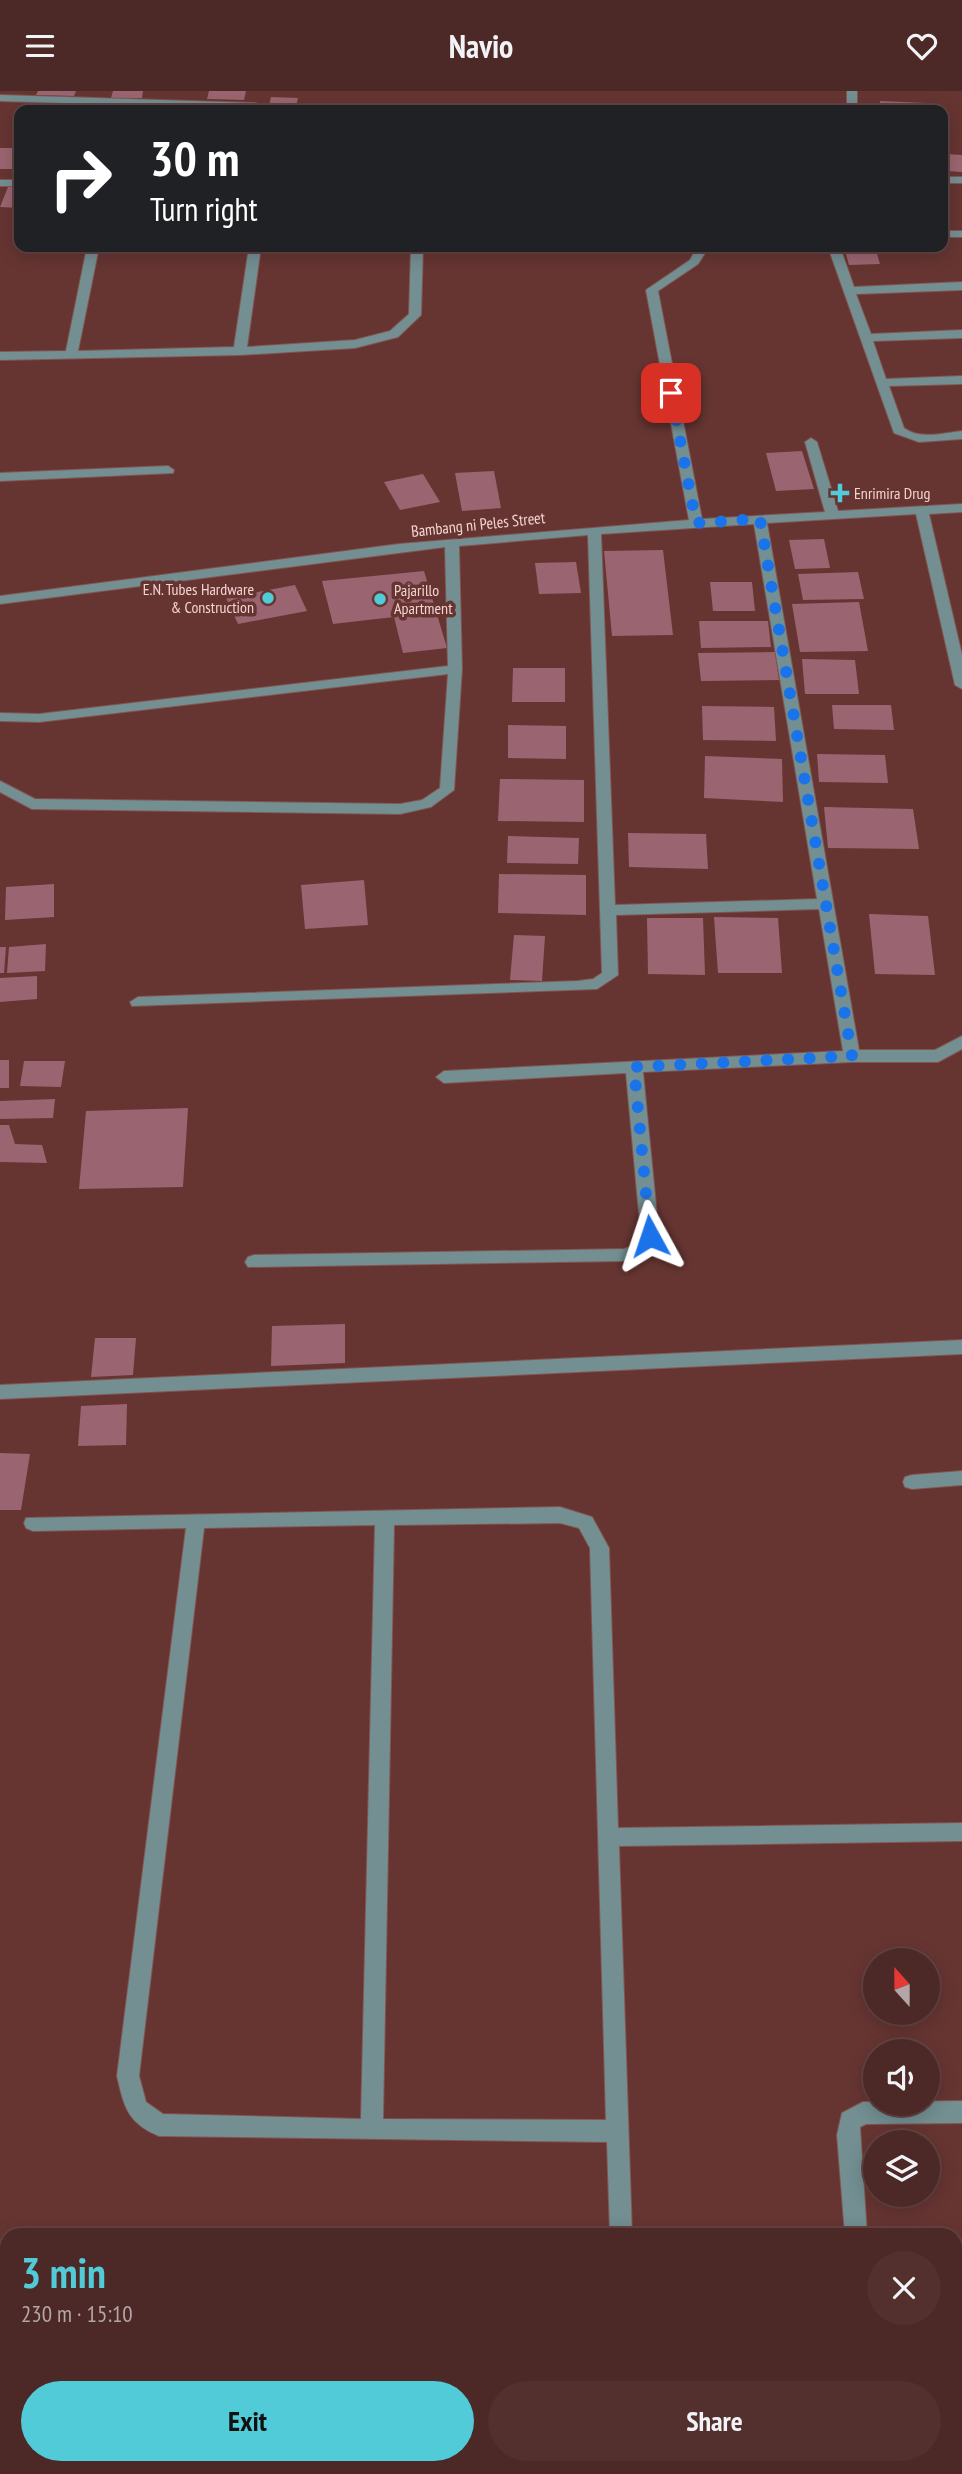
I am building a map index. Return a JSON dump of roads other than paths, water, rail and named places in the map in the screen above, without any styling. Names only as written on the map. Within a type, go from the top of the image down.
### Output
[{"type":"street","points":[[0,98],[178,105]]},
{"type":"street","points":[[71,356],[92,252]]},
{"type":"street","points":[[240,351],[254,252]]},
{"type":"street","points":[[0,356],[240,351],[355,344],[394,334],[415,315],[417,252]]},
{"type":"street","points":[[696,523],[652,290],[694,263],[700,252]]},
{"type":"street","points":[[836,252],[898,430],[903,436],[962,435]]},
{"type":"street","points":[[850,291],[962,286]]},
{"type":"street","points":[[865,338],[962,334]]},
{"type":"street","points":[[881,383],[962,380]]},
{"type":"street","points":[[811,442],[833,516]]},
{"type":"street","points":[[0,477],[167,470]]},
{"type":"street","name":"Bambang ni Peles Street","points":[[0,600],[452,543],[696,523],[962,508]]},
{"type":"street","points":[[922,510],[962,685]]},
{"type":"street","points":[[760,519],[852,1056]]},
{"type":"street","points":[[138,1002],[597,984],[610,975],[594,530]]},
{"type":"street","points":[[0,786],[32,804],[400,809],[426,804],[447,790],[455,669],[452,543]]},
{"type":"street","points":[[0,717],[39,718],[455,669]]},
{"type":"street","points":[[606,910],[824,904]]},
{"type":"street","points":[[444,1077],[852,1056],[938,1056],[962,1042]]},
{"type":"street","points":[[254,1262],[624,1255],[643,1249],[650,1236],[634,1067]]},
{"type":"street","points":[[0,1392],[962,1347]]},
{"type":"street","points":[[912,1482],[962,1478]]},
{"type":"street","points":[[33,1523],[560,1515],[585,1522],[599,1548],[621,2228]]},
{"type":"street","points":[[372,2130],[385,1517]]},
{"type":"street","points":[[195,1520],[128,2076],[136,2108],[159,2125],[372,2130],[618,2131]]},
{"type":"street","points":[[608,1837],[962,1832]]},
{"type":"street","points":[[855,2228],[848,2134],[850,2120],[863,2113],[962,2112]]},
{"type":"place","name":"Enrimira Drug","points":[[840,493]]},
{"type":"place","name":"E.N. Tubes Hardware & Construction","points":[[268,598]]},
{"type":"place","name":"Pajarillo Apartment","points":[[380,599]]}]
